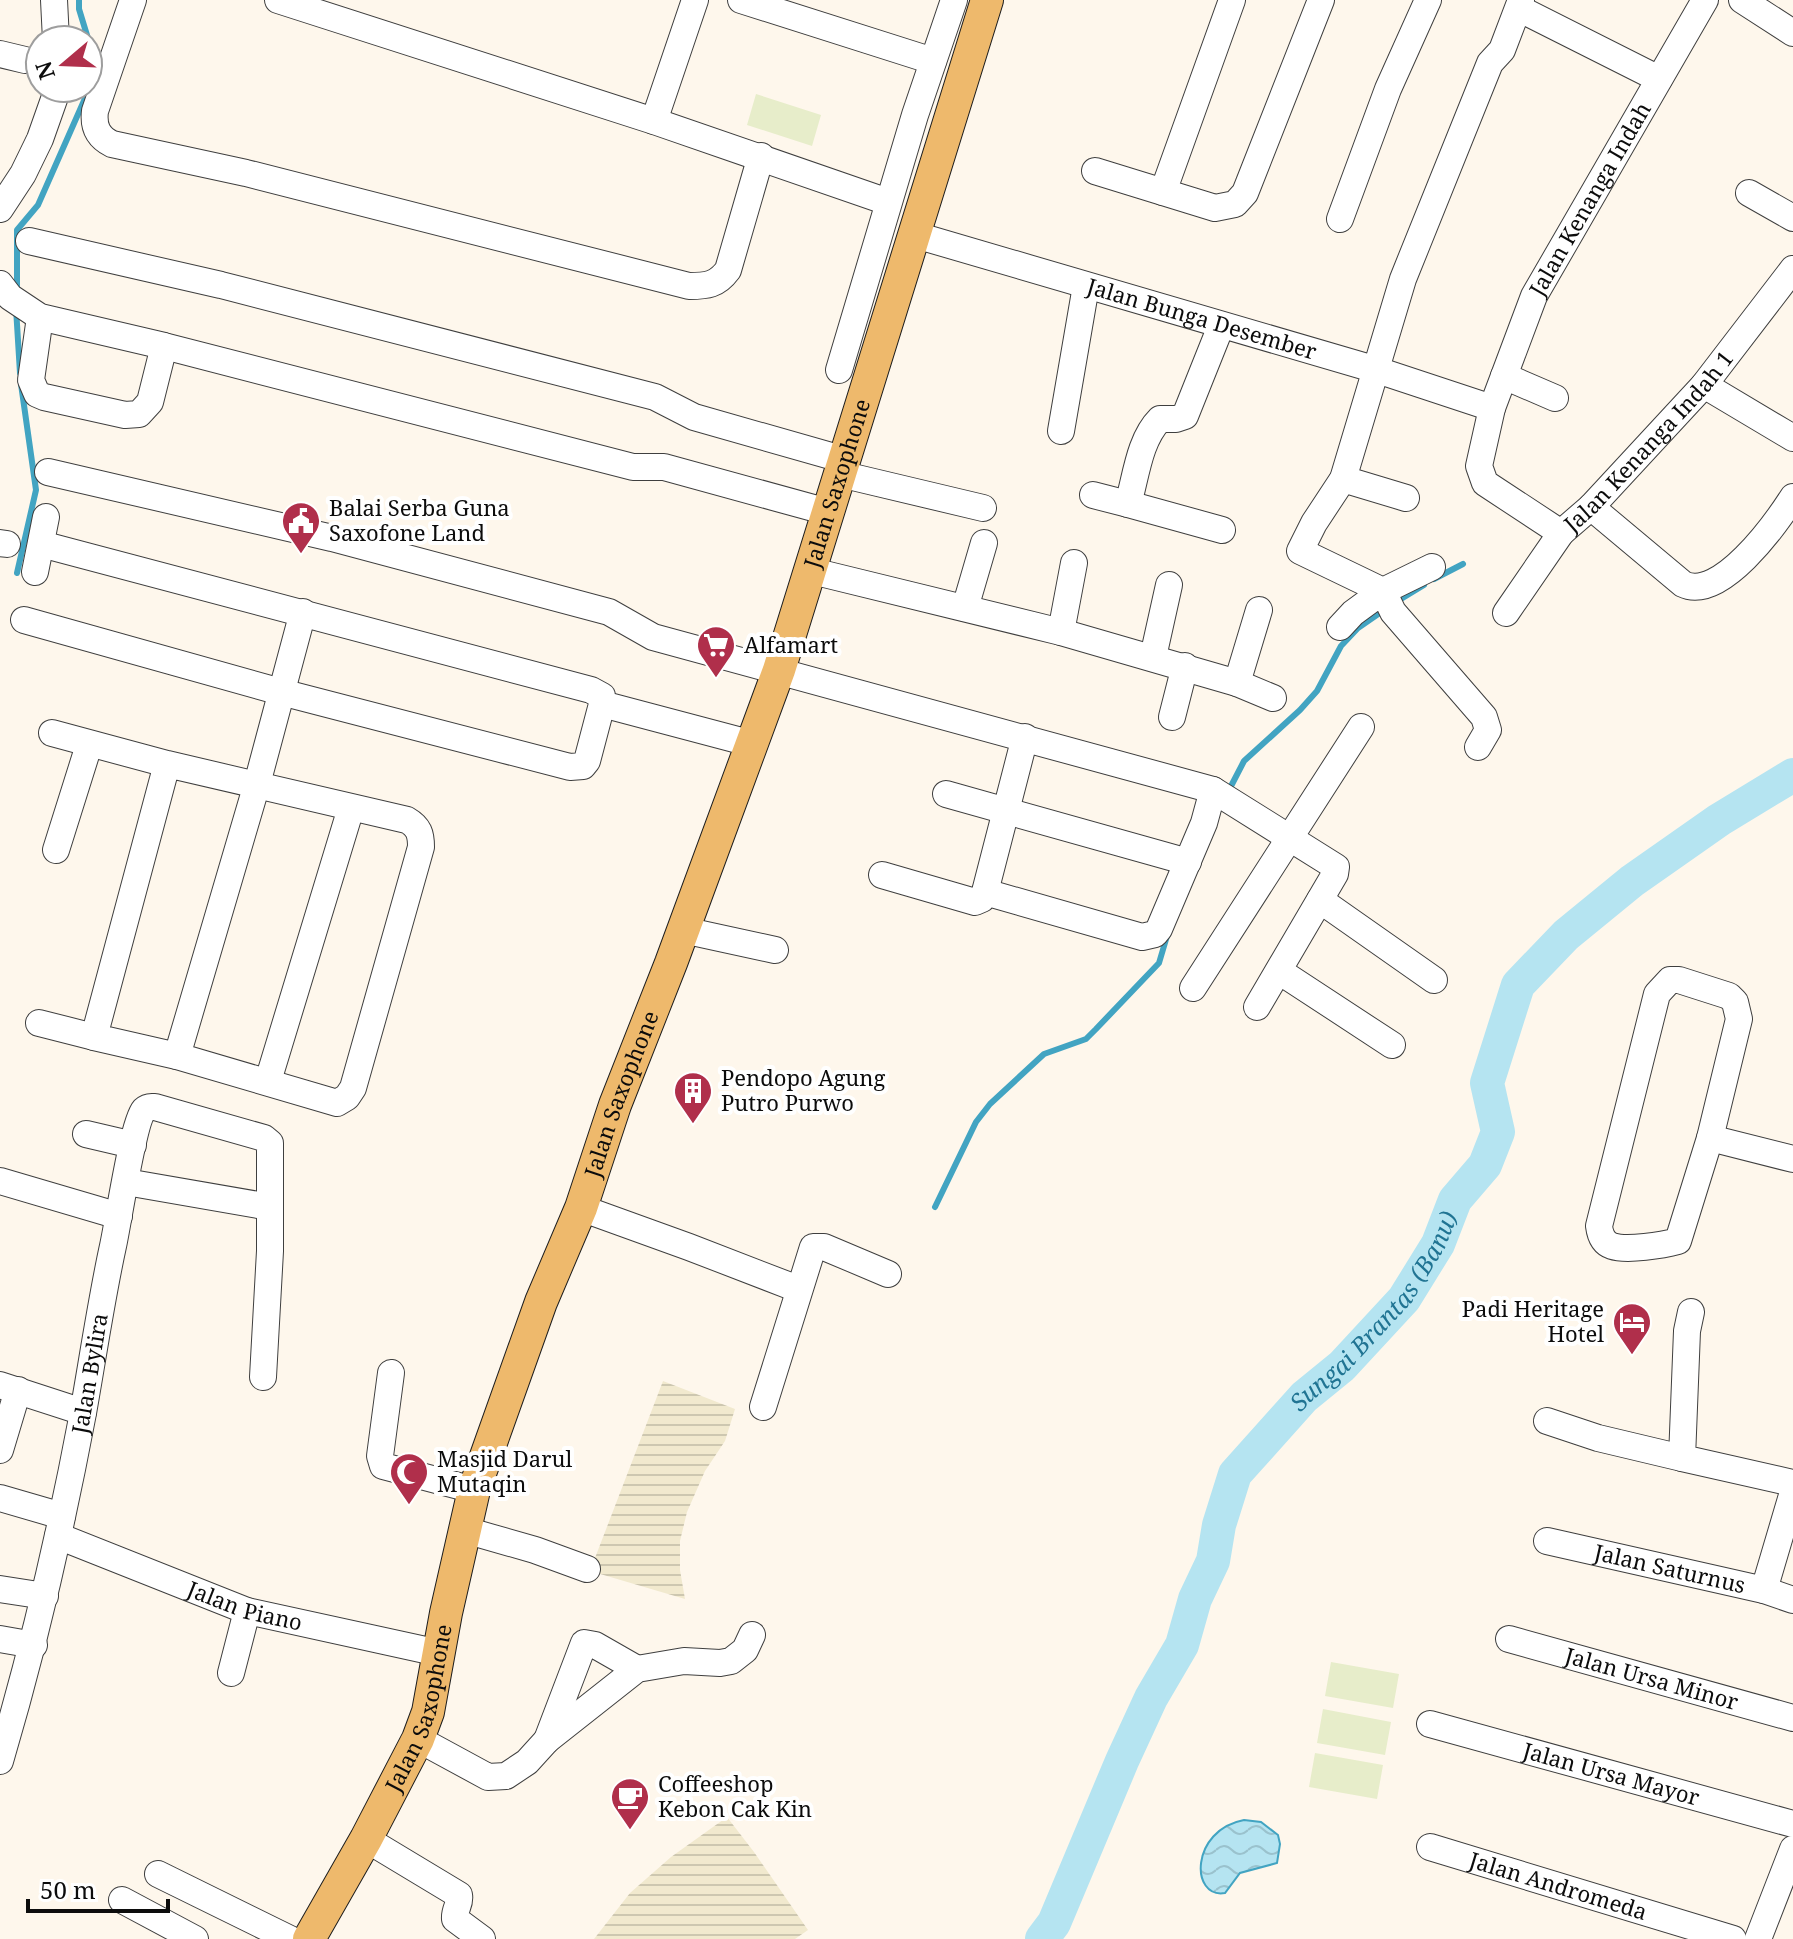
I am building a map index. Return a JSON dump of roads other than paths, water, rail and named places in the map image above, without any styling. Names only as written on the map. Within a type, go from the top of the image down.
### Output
[{"type":"main road","name":"Jalan Saxophone","points":[[306,1938],[366,1839],[418,1739],[428,1712],[474,1490],[541,1302],[581,1208],[615,1105],[779,670],[987,0]]},
{"type":"street","points":[[54,0],[55,24]]},
{"type":"street","points":[[133,0],[95,111],[95,127],[112,144],[246,173],[689,286],[709,286],[721,280],[728,270],[761,156]]},
{"type":"street","points":[[278,0],[761,156],[888,202]]},
{"type":"street","points":[[654,121],[695,0]]},
{"type":"street","points":[[839,370],[912,124],[954,0]]},
{"type":"street","points":[[1163,192],[1232,0]]},
{"type":"street","points":[[1095,171],[1215,208],[1226,208],[1242,199],[1321,0]]},
{"type":"street","points":[[1340,219],[1388,89],[1428,0]]},
{"type":"street","name":"Jalan Kenanga Indah","points":[[1561,533],[1488,487],[1480,473],[1492,408],[1534,296],[1705,0]]},
{"type":"street","points":[[1742,0],[1793,33]]},
{"type":"street","points":[[754,2],[933,61]]},
{"type":"street","points":[[1478,747],[1488,730],[1484,717],[1387,600],[1292,558],[1343,479],[1403,279],[1490,63],[1502,50],[1520,4],[1659,79]]},
{"type":"street","points":[[0,209],[23,174],[52,104]]},
{"type":"street","points":[[912,124],[944,136]]},
{"type":"street","points":[[1749,193],[1793,218]]},
{"type":"street","name":"Jalan Bunga Desember","points":[[912,234],[1377,370],[1492,408]]},
{"type":"street","points":[[29,241],[221,285],[655,397],[694,417],[843,467],[983,508]]},
{"type":"street","name":"Jalan Kenanga Indah 1","points":[[1506,613],[1561,533],[1591,507],[1704,385],[1793,269]]},
{"type":"street","points":[[1061,431],[1086,286]]},
{"type":"street","points":[[164,346],[150,402],[139,414],[125,415],[44,397],[37,394],[31,380],[20,302],[164,346],[633,467],[664,467],[828,512]]},
{"type":"street","points":[[1128,504],[1143,449],[1151,432],[1160,419],[1185,416],[1221,326]]},
{"type":"street","points":[[1504,376],[1555,398]]},
{"type":"street","points":[[1704,385],[1793,438]]},
{"type":"street","points":[[48,472],[317,534],[594,607],[623,617],[653,637],[1025,737],[1222,796],[1336,867],[1335,874],[1257,1007]]},
{"type":"street","points":[[1343,479],[1406,498]]},
{"type":"street","points":[[1093,495],[1222,530]]},
{"type":"street","points":[[1591,507],[1683,584],[1700,588],[1720,580],[1745,556],[1780,518],[1793,497]]},
{"type":"street","points":[[35,572],[46,517]]},
{"type":"street","points":[[965,608],[984,543]]},
{"type":"street","points":[[24,620],[281,692],[577,768],[587,761],[602,704],[602,696],[591,690],[41,544]]},
{"type":"street","points":[[1061,632],[1074,563]]},
{"type":"street","points":[[1340,627],[1353,613],[1387,600],[1432,567]]},
{"type":"street","points":[[808,570],[1153,657],[1237,683],[1273,698]]},
{"type":"street","points":[[1153,657],[1169,585]]},
{"type":"street","points":[[1237,683],[1259,610]]},
{"type":"street","points":[[177,1056],[257,784],[303,612]]},
{"type":"street","points":[[1172,717],[1185,666]]},
{"type":"street","points":[[602,704],[753,744]]},
{"type":"street","points":[[1193,988],[1361,727]]},
{"type":"street","points":[[39,1023],[177,1056],[337,1103],[347,1097],[353,1088],[421,847],[421,834],[407,820],[89,745],[52,733]]},
{"type":"street","points":[[882,875],[975,902],[982,899],[1025,737]]},
{"type":"street","points":[[56,850],[89,745]]},
{"type":"street","points":[[94,1037],[167,764]]},
{"type":"street","points":[[946,794],[1188,862]]},
{"type":"street","points":[[985,892],[1142,937],[1150,936],[1159,929],[1188,862],[1222,796]]},
{"type":"street","points":[[268,1081],[351,808]]},
{"type":"street","points":[[1320,900],[1434,980]]},
{"type":"street","points":[[683,930],[775,950]]},
{"type":"street","points":[[1279,971],[1392,1045]]},
{"type":"street","points":[[1670,980],[1729,996],[1738,1009],[1739,1019],[1710,1138],[1678,1241],[1660,1246],[1614,1247],[1605,1242],[1599,1226],[1635,1077],[1657,994],[1670,980]]},
{"type":"street","name":"Jalan Bylira","points":[[0,1761],[45,1596],[83,1412],[105,1284],[142,1112],[151,1106],[268,1140],[271,1146],[270,1207]]},
{"type":"street","points":[[86,1134],[133,1145]]},
{"type":"street","points":[[1710,1138],[1793,1159]]},
{"type":"street","points":[[0,1181],[119,1216]]},
{"type":"street","points":[[126,1182],[270,1207],[263,1377]]},
{"type":"street","points":[[581,1208],[798,1289]]},
{"type":"street","points":[[763,1407],[813,1247],[824,1247],[888,1274]]},
{"type":"street","points":[[1682,1458],[1687,1331],[1691,1312]]},
{"type":"street","points":[[391,1373],[380,1456],[383,1466],[474,1490]]},
{"type":"street","points":[[0,1450],[9,1388],[83,1412]]},
{"type":"street","points":[[1547,1421],[1598,1438],[1793,1483]]},
{"type":"street","points":[[1764,1590],[1793,1492]]},
{"type":"street","name":"Jalan Piano","points":[[0,1498],[247,1611],[439,1653]]},
{"type":"street","points":[[465,1530],[587,1569]]},
{"type":"street","name":"Jalan Saturnus","points":[[1547,1541],[1764,1590],[1793,1600]]},
{"type":"street","points":[[0,1589],[45,1596]]},
{"type":"street","points":[[231,1673],[247,1611]]},
{"type":"street","points":[[418,1739],[488,1777],[511,1774],[547,1740],[637,1669],[684,1661],[731,1661],[745,1650],[752,1635]]},
{"type":"street","points":[[0,1639],[34,1645]]},
{"type":"street","name":"Jalan Ursa Minor","points":[[1509,1639],[1793,1718]]},
{"type":"street","points":[[547,1740],[584,1643],[595,1645],[637,1669]]},
{"type":"street","name":"Jalan Ursa Mayor","points":[[1430,1724],[1793,1824]]},
{"type":"street","points":[[366,1839],[459,1895],[455,1919],[482,1939]]},
{"type":"street","name":"Jalan Andromeda","points":[[1430,1847],[1733,1939]]},
{"type":"street","points":[[1758,1939],[1793,1849]]},
{"type":"street","points":[[158,1874],[306,1938]]},
{"type":"street","points":[[122,1900],[195,1939]]},
{"type":"water","points":[[1244,1820],[1261,1822],[1278,1835],[1277,1863],[1240,1873],[1225,1893],[1214,1892],[1206,1886],[1201,1875],[1205,1849],[1213,1836],[1226,1826]]},
{"type":"waterway","points":[[79,0],[84,24]]},
{"type":"waterway","points":[[17,293],[17,230],[38,205],[83,104]]},
{"type":"waterway","points":[[16,308],[20,373]]},
{"type":"waterway","points":[[17,573],[36,490],[21,384]]},
{"type":"waterway","points":[[1434,579],[1463,564]]},
{"type":"waterway","points":[[1396,602],[1424,585]]},
{"type":"waterway","points":[[1229,790],[1244,761],[1317,691],[1341,646],[1358,628],[1384,610]]},
{"type":"waterway","name":"Sungai Brantas (Banu)","points":[[1042,1939],[1054,1923],[1151,1698],[1182,1645],[1195,1599],[1213,1561],[1219,1525],[1235,1474],[1304,1397],[1342,1366],[1404,1299],[1438,1244],[1455,1200],[1485,1165],[1498,1132],[1487,1083],[1518,985],[1566,935],[1632,881],[1719,820],[1793,775]]},
{"type":"waterway","points":[[935,1207],[976,1122],[990,1104],[1044,1054],[1086,1039],[1159,963],[1167,936]]},
{"type":"place","name":"Balai Serba Guna Saxofone Land","points":[[301,555]]},
{"type":"place","name":"Alfamart","points":[[716,679]]},
{"type":"place","name":"Pendopo Agung Putro Purwo","points":[[693,1125]]},
{"type":"place","name":"Padi Heritage Hotel","points":[[1632,1356]]},
{"type":"place","name":"Masjid Darul Mutaqin","points":[[409,1506]]},
{"type":"place","name":"Coffeeshop Kebon Cak Kin","points":[[630,1831]]}]
